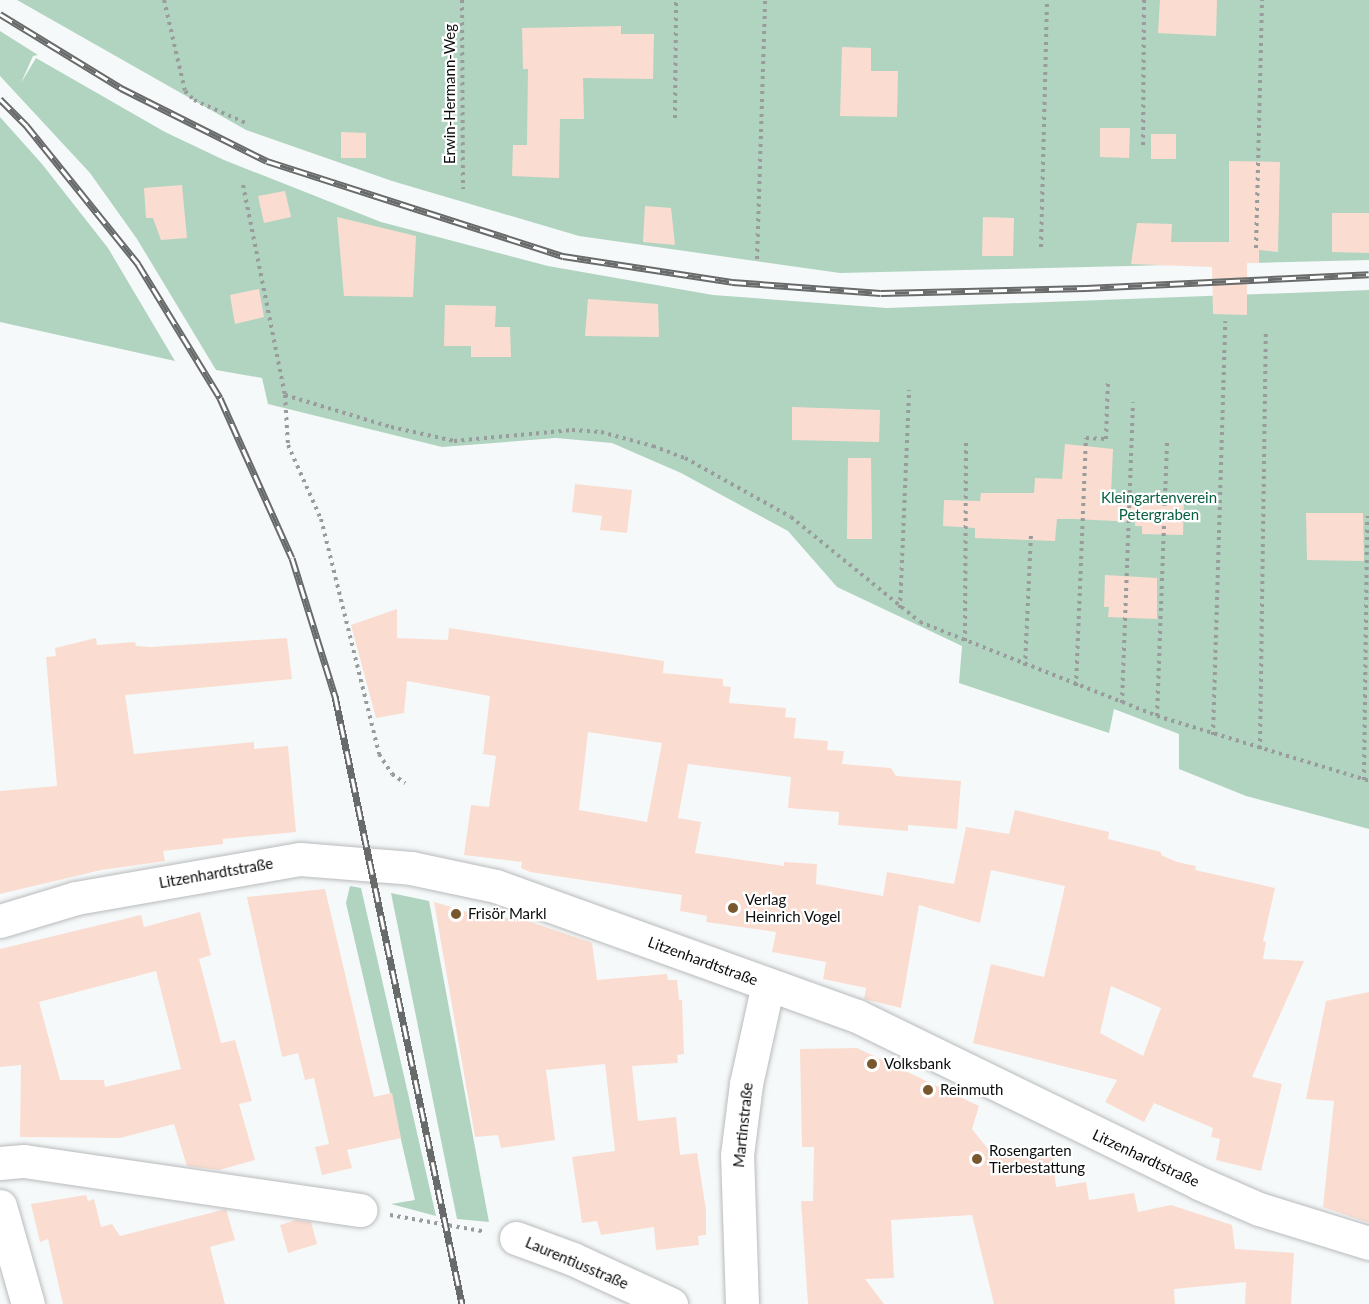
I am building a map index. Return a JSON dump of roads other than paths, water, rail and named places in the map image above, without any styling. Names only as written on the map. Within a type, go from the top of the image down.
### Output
[{"type":"street","name":"Litzenhardtstraße","points":[[0,921],[76,898],[300,859],[371,862],[496,886],[857,1016],[1239,1201],[1324,1232],[1369,1243]]},
{"type":"street","name":"Martinstraße","points":[[742,1304],[737,1155],[746,1084],[768,984]]},
{"type":"street","points":[[0,1163],[24,1161],[360,1210]]},
{"type":"street","points":[[0,1206],[28,1304]]},
{"type":"street","name":"Laurentiusstraße","points":[[516,1238],[573,1259],[671,1304]]},
{"type":"railway","points":[[0,14],[121,88],[267,161],[563,256],[732,282],[881,293],[1086,288],[1369,274]]},
{"type":"railway","points":[[0,99],[26,125],[138,264],[220,398],[292,558],[335,696],[462,1304]]},
{"type":"place","name":"Verlag Heinrich Vogel","points":[[733,908]]},
{"type":"place","name":"Frisör Markl","points":[[456,914]]},
{"type":"place","name":"Volksbank","points":[[872,1064]]},
{"type":"place","name":"Reinmuth","points":[[928,1090]]},
{"type":"place","name":"Rosengarten Tierbestattung","points":[[977,1159]]},
{"type":"park label","name":"Kleingartenverein Petergraben","points":[[1159,506]]}]
